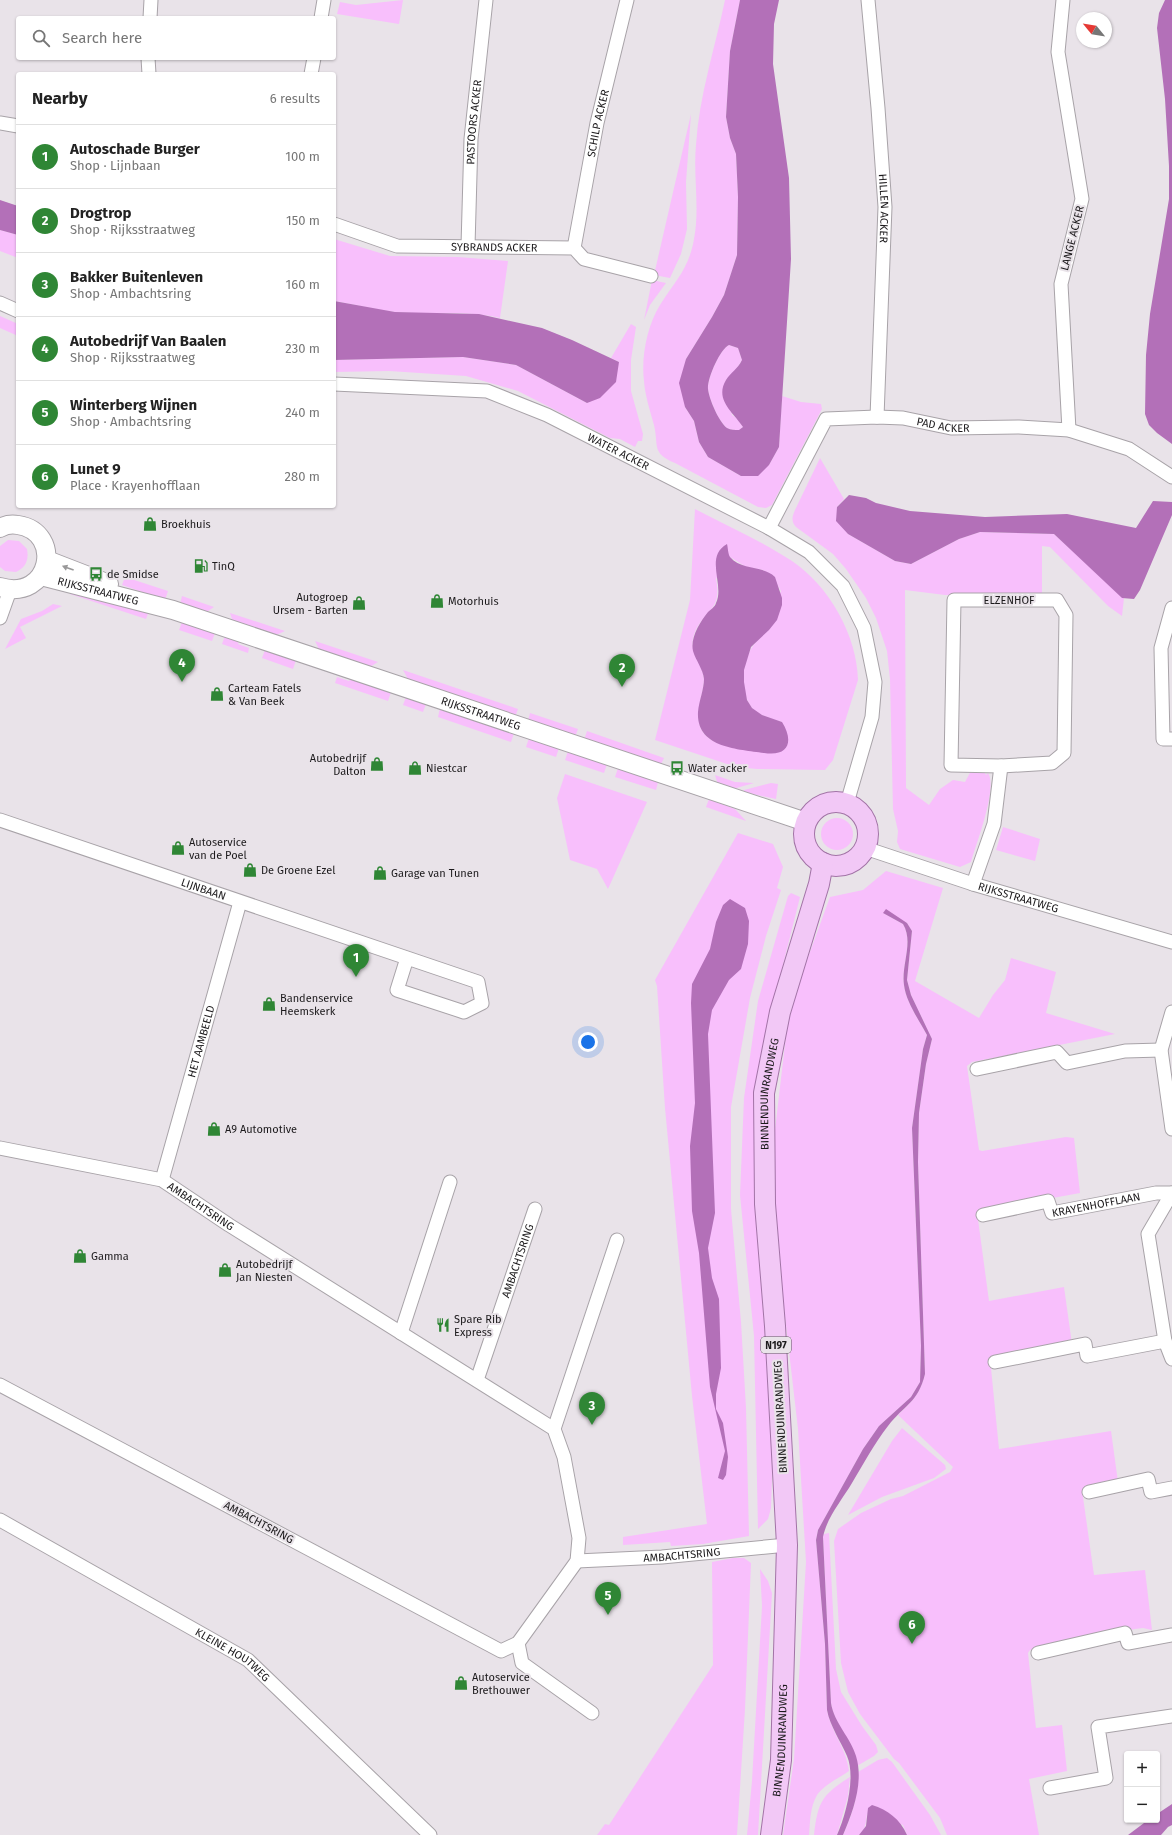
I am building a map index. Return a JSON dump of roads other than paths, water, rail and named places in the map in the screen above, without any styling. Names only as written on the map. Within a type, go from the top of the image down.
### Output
[{"type":"main road","points":[[0,528],[13,524],[24,526],[32,530],[43,543],[44,568],[28,587],[5,589]]},
{"type":"main road","name":"RIJKSSTRAATWEG","points":[[44,568],[806,822]]},
{"type":"main road","points":[[837,801],[847,803],[858,810],[866,821],[869,835],[865,848],[862,854],[851,863],[837,866],[823,863],[811,853],[807,846],[804,838],[806,822],[818,807],[837,801]]},
{"type":"main road","name":"BINNENDUINRANDWEG","points":[[771,1835],[781,1760],[787,1545],[775,1326],[765,1204],[764,1093],[780,1012],[819,884],[823,863]]},
{"type":"street","points":[[150,16],[151,0]]},
{"type":"street","points":[[321,16],[324,0]]},
{"type":"street","name":"PASTOORS ACKER","points":[[468,246],[471,139],[486,0]]},
{"type":"street","name":"SCHILP ACKER","points":[[574,248],[597,123],[627,0]]},
{"type":"street","name":"HILLEN ACKER","points":[[868,0],[885,207],[877,417]]},
{"type":"street","name":"LANGE ACKER","points":[[1063,0],[1058,52],[1082,199],[1061,284],[1069,430]]},
{"type":"street","points":[[148,60],[149,72]]},
{"type":"street","points":[[311,72],[314,60]]},
{"type":"street","points":[[0,123],[16,126]]},
{"type":"street","name":"SYBRANDS ACKER","points":[[336,225],[397,246],[574,248]]},
{"type":"street","points":[[574,248],[584,259],[651,276]]},
{"type":"street","points":[[0,303],[16,310]]},
{"type":"street","name":"WATER ACKER","points":[[336,384],[487,391],[547,415],[769,528],[809,552],[843,586],[864,628],[875,682],[872,717],[847,803]]},
{"type":"street","name":"PAD ACKER","points":[[769,528],[826,419],[877,417],[903,418],[951,428],[1019,426],[1069,430],[1129,449],[1172,477]]},
{"type":"street","points":[[0,618],[5,589]]},
{"type":"street","name":"ELZENHOF","points":[[954,600],[1057,600],[1066,615],[1064,753],[1052,763],[1001,766],[951,765],[954,600]]},
{"type":"street","points":[[1172,608],[1160,648],[1162,739],[1172,739]]},
{"type":"street","points":[[973,884],[994,824],[1001,766]]},
{"type":"street","name":"LIJNBAAN","points":[[0,820],[240,902],[408,958],[478,982],[482,1003],[464,1012],[397,990],[408,958]]},
{"type":"street","name":"RIJKSSTRAATWEG","points":[[865,848],[973,884],[1172,942]]},
{"type":"street","name":"HET AAMBEELD","points":[[162,1180],[240,902]]},
{"type":"street","points":[[1172,1012],[1161,1050],[1172,1129]]},
{"type":"street","points":[[977,1068],[1056,1052],[1067,1063],[1124,1051],[1161,1050]]},
{"type":"street","name":"AMBACHTSRING","points":[[0,1148],[162,1180],[229,1225],[554,1429]]},
{"type":"street","points":[[401,1333],[450,1182]]},
{"type":"street","name":"KRAYENHOFFLAAN","points":[[983,1215],[1048,1201],[1052,1213],[1156,1193],[1172,1193]]},
{"type":"street","name":"KRAYENHOFFLAAN","points":[[1172,1193],[1148,1234],[1165,1341],[1172,1359]]},
{"type":"street","name":"AMBACHTSRING","points":[[477,1380],[535,1209]]},
{"type":"street","points":[[592,1713],[522,1663],[518,1643],[577,1561],[579,1538],[564,1457],[554,1429],[617,1240]]},
{"type":"street","points":[[995,1362],[1085,1344],[1087,1356],[1165,1341]]},
{"type":"street","name":"AMBACHTSRING","points":[[0,1384],[501,1650],[518,1643]]},
{"type":"street","points":[[1089,1492],[1148,1479],[1151,1492],[1172,1488]]},
{"type":"street","name":"KLEINE HOUTWEG","points":[[0,1520],[248,1660],[430,1835]]},
{"type":"street","name":"AMBACHTSRING","points":[[577,1561],[662,1557],[787,1545]]},
{"type":"street","points":[[1038,1653],[1125,1633],[1128,1643],[1172,1635]]},
{"type":"street","points":[[1050,1788],[1106,1778],[1098,1727],[1172,1716]]},
{"type":"place","name":"Broekhuis","points":[[150,524]]},
{"type":"place","name":"TinQ","points":[[201,566]]},
{"type":"place","name":"de Smidse","points":[[96,574]]},
{"type":"place","name":"Motorhuis","points":[[437,601]]},
{"type":"place","name":"Autogroep Ursem - Barten","points":[[359,603]]},
{"type":"place","name":"Autobedrijf Van Baalen","points":[[182,682]]},
{"type":"place","name":"Drogtrop","points":[[622,687]]},
{"type":"place","name":"Carteam Fatels & Van Beek","points":[[217,694]]},
{"type":"place","name":"Autobedrijf Dalton","points":[[377,764]]},
{"type":"place","name":"Niestcar","points":[[415,768]]},
{"type":"place","name":"Water acker","points":[[677,768]]},
{"type":"place","name":"Autoservice van de Poel","points":[[178,848]]},
{"type":"place","name":"De Groene Ezel","points":[[250,870]]},
{"type":"place","name":"Garage van Tunen","points":[[380,873]]},
{"type":"place","name":"Autoschade Burger","points":[[356,977]]},
{"type":"place","name":"Bandenservice Heemskerk","points":[[269,1004]]},
{"type":"place","name":"A9 Automotive","points":[[214,1129]]},
{"type":"place","name":"Gamma","points":[[80,1256]]},
{"type":"place","name":"Autobedrijf Jan Niesten","points":[[225,1270]]},
{"type":"place","name":"Spare Rib Express","points":[[443,1325]]},
{"type":"place","name":"Bakker Buitenleven","points":[[592,1425]]},
{"type":"place","name":"Winterberg Wijnen","points":[[608,1615]]},
{"type":"place","name":"Lunet 9","points":[[912,1644]]},
{"type":"place","name":"Autoservice Brethouwer","points":[[461,1683]]}]
